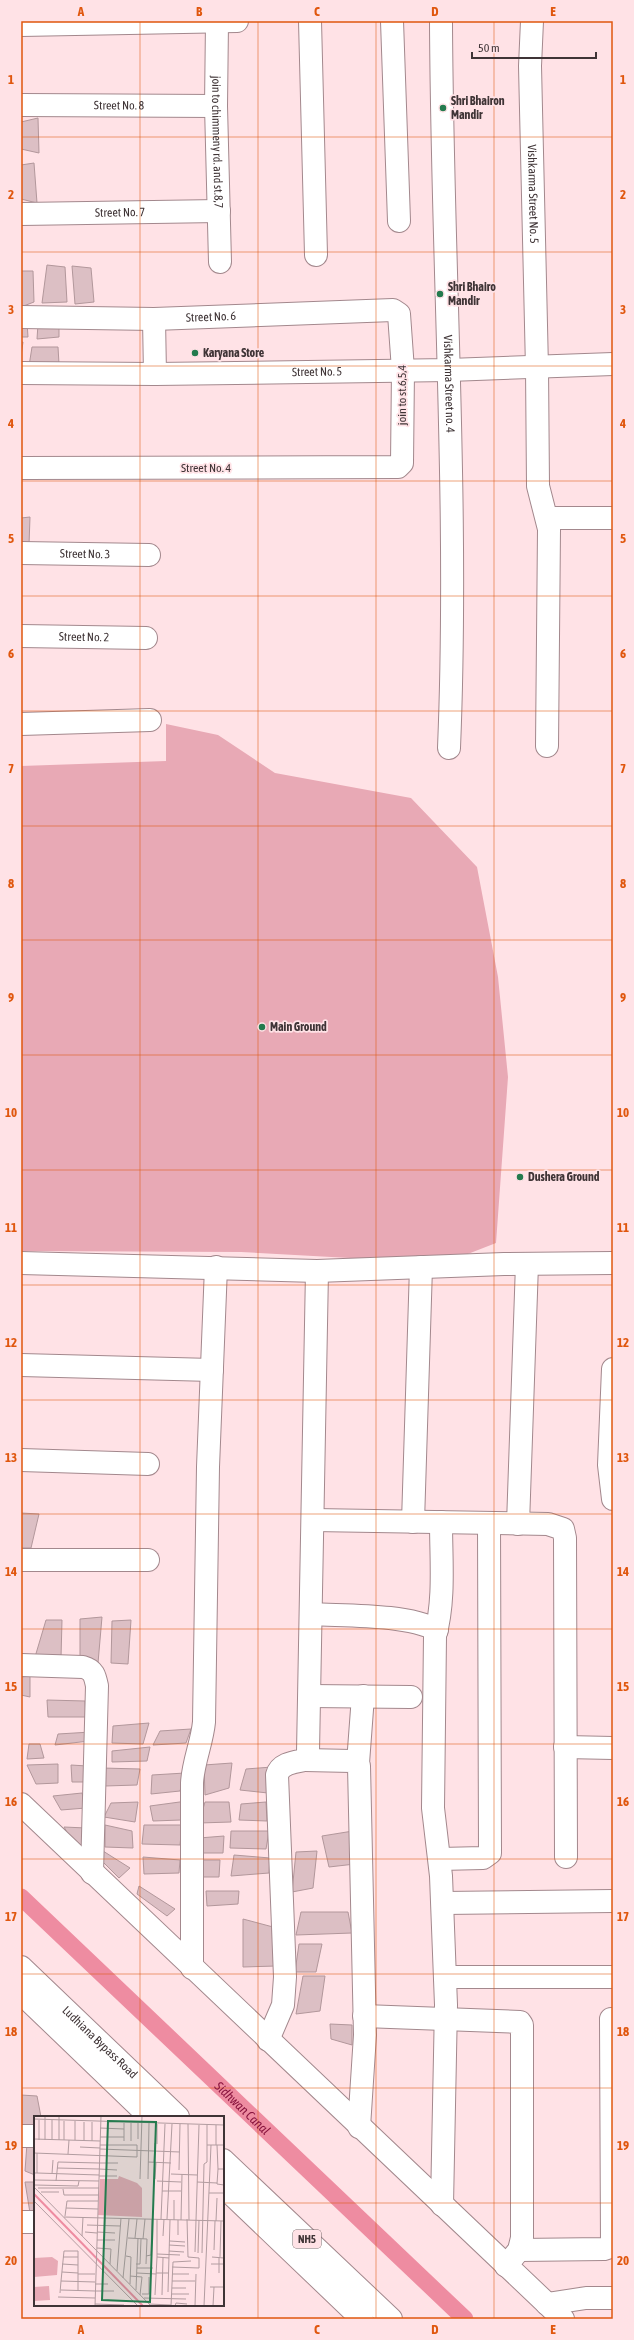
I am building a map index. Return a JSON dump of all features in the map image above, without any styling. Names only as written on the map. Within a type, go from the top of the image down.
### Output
[{"type":"main road","points":[[21,25],[100,22],[227,21]]},
{"type":"main road","name":"join to chimmeny rd. and st.8,7","points":[[220,262],[216,106],[227,21]]},
{"type":"main road","points":[[310,21],[316,255]]},
{"type":"main road","points":[[392,21],[398,221]]},
{"type":"main road","name":"Vishkarma Street no. 4","points":[[441,21],[449,370],[452,687],[449,748]]},
{"type":"main road","name":"Vishkarma Street No. 5","points":[[532,21],[530,66],[538,368],[538,486],[548,518],[547,746]]},
{"type":"main road","name":"Street No. 8","points":[[21,106],[216,106]]},
{"type":"main road","name":"Street No. 7","points":[[21,214],[219,210]]},
{"type":"main road","name":"Street No. 6","points":[[21,317],[154,319],[393,310],[399,314]]},
{"type":"main road","name":"join to st.6,5,4","points":[[391,467],[398,467],[402,463],[403,370],[399,314]]},
{"type":"main road","points":[[154,319],[155,374]]},
{"type":"main road","name":"Street No. 5","points":[[21,373],[155,374],[449,370],[538,368],[613,364]]},
{"type":"main road","name":"Street No. 4","points":[[21,468],[391,467]]},
{"type":"main road","points":[[548,518],[613,518]]},
{"type":"main road","name":"Street No. 3","points":[[21,553],[149,555]]},
{"type":"main road","name":"Street No. 2","points":[[21,636],[146,638]]},
{"type":"main road","points":[[21,724],[150,720]]},
{"type":"main road","points":[[21,1263],[216,1267],[317,1271],[527,1264],[613,1263]]},
{"type":"main road","points":[[518,1524],[527,1264]]},
{"type":"main road","points":[[192,1968],[192,1777],[203,1737],[204,1722],[206,1541],[216,1267]]},
{"type":"main road","points":[[413,1522],[421,1267]]},
{"type":"main road","points":[[305,1760],[308,1752],[310,1696],[317,1271]]},
{"type":"main road","points":[[21,1365],[212,1370]]},
{"type":"main road","points":[[613,1369],[609,1465],[613,1499]]},
{"type":"main road","points":[[21,1460],[148,1464]]},
{"type":"main road","points":[[314,1520],[548,1524],[563,1529],[565,1538],[566,1857]]},
{"type":"main road","points":[[441,1522],[441,1602],[434,1668],[433,1808],[440,1859],[443,1903],[446,2019],[442,2205]]},
{"type":"main road","points":[[440,1859],[483,1858],[490,1853],[489,1523]]},
{"type":"main road","points":[[21,1560],[148,1560]]},
{"type":"main road","points":[[312,1614],[408,1621],[426,1624],[437,1630]]},
{"type":"main road","points":[[21,1665],[84,1667],[90,1669],[95,1674],[97,1686],[92,1873]]},
{"type":"main road","points":[[310,1696],[411,1697]]},
{"type":"main road","points":[[359,2127],[364,2016],[358,1764],[363,1696]]},
{"type":"main road","points":[[565,1748],[613,1748]]},
{"type":"main road","points":[[268,2040],[283,2005],[285,1977],[278,1775],[282,1767],[289,1763],[305,1760],[352,1761],[358,1764]]},
{"type":"main road","points":[[21,1804],[359,2127],[563,2319]]},
{"type":"main road","points":[[443,1903],[613,1901]]},
{"type":"main road","name":"Ludhiana Bypass Road","points":[[21,1967],[177,2116]]},
{"type":"main road","points":[[445,1977],[613,1977]]},
{"type":"main road","name":"Ludhiana Bypass Road","points":[[21,1993],[149,2116]]},
{"type":"main road","points":[[364,2016],[520,2022],[522,2025],[522,2230],[519,2250],[506,2266]]},
{"type":"main road","points":[[519,2250],[604,2249],[610,2248],[612,2244],[612,2019]]},
{"type":"main road","points":[[21,2136],[34,2136]]},
{"type":"main road","name":"NH5","points":[[224,2161],[391,2319]]},
{"type":"main road","name":"NH5","points":[[224,2187],[362,2319]]},
{"type":"main road","points":[[21,2222],[34,2222]]},
{"type":"main road","points":[[547,2304],[586,2298],[613,2298]]},
{"type":"shaded area","name":"Main Ground","points":[[166,724],[218,735],[275,773],[411,798],[477,867],[498,977],[508,1077],[496,1243],[460,1257],[386,1260],[241,1252],[21,1251],[21,766],[166,761]]},
{"type":"building","points":[[38,118],[39,153],[21,149],[21,122]]},
{"type":"building","points":[[34,163],[37,203],[21,199],[21,165]]},
{"type":"building","points":[[47,265],[65,267],[67,302],[42,303]]},
{"type":"building","points":[[72,266],[91,268],[94,302],[75,304]]},
{"type":"building","points":[[21,271],[33,271],[34,302],[21,307]]},
{"type":"building","points":[[27,322],[28,337],[21,337],[21,323]]},
{"type":"building","points":[[59,322],[59,337],[37,339],[38,324]]},
{"type":"building","points":[[21,342],[23,342],[21,356]]},
{"type":"building","points":[[32,347],[58,347],[59,364],[29,366]]},
{"type":"building","points":[[30,517],[29,545],[21,544],[21,518]]},
{"type":"building","points":[[21,1513],[39,1514],[31,1548],[21,1548]]},
{"type":"building","points":[[102,1617],[98,1663],[80,1659],[80,1619]]},
{"type":"building","points":[[46,1620],[62,1620],[61,1658],[35,1657]]},
{"type":"building","points":[[131,1620],[128,1664],[111,1663],[112,1621]]},
{"type":"building","points":[[30,1676],[30,1697],[21,1695],[21,1677]]},
{"type":"building","points":[[47,1700],[85,1701],[86,1717],[48,1717]]},
{"type":"building","points":[[149,1723],[143,1744],[112,1743],[113,1726]]},
{"type":"building","points":[[191,1729],[186,1743],[153,1745],[160,1731]]},
{"type":"building","points":[[91,1732],[89,1741],[55,1745],[58,1734]]},
{"type":"building","points":[[29,1744],[40,1744],[44,1758],[27,1759]]},
{"type":"building","points":[[150,1747],[147,1761],[112,1762],[112,1751]]},
{"type":"building","points":[[232,1763],[229,1788],[205,1795],[204,1765]]},
{"type":"building","points":[[58,1764],[58,1783],[36,1784],[27,1765]]},
{"type":"building","points":[[71,1765],[87,1766],[87,1782],[72,1782]]},
{"type":"building","points":[[272,1767],[268,1793],[240,1790],[246,1769]]},
{"type":"building","points":[[102,1768],[140,1769],[137,1785],[105,1786]]},
{"type":"building","points":[[185,1773],[180,1791],[151,1794],[152,1775]]},
{"type":"building","points":[[82,1793],[86,1808],[61,1810],[53,1796]]},
{"type":"building","points":[[187,1801],[181,1820],[153,1821],[150,1806]]},
{"type":"building","points":[[138,1802],[135,1822],[104,1817],[111,1803]]},
{"type":"building","points":[[205,1802],[229,1802],[231,1822],[199,1823]]},
{"type":"building","points":[[266,1802],[267,1821],[239,1820],[241,1804]]},
{"type":"building","points":[[105,1825],[132,1831],[133,1848],[105,1847]]},
{"type":"building","points":[[144,1825],[182,1825],[180,1845],[142,1844]]},
{"type":"building","points":[[64,1827],[86,1828],[84,1846],[73,1843]]},
{"type":"building","points":[[231,1831],[269,1831],[266,1849],[230,1848]]},
{"type":"building","points":[[353,1831],[355,1864],[329,1867],[322,1836]]},
{"type":"building","points":[[224,1836],[223,1853],[202,1853],[199,1838]]},
{"type":"building","points":[[103,1851],[130,1868],[119,1878],[100,1859]]},
{"type":"building","points":[[317,1851],[313,1888],[292,1892],[296,1852]]},
{"type":"building","points":[[234,1855],[270,1858],[269,1873],[231,1876]]},
{"type":"building","points":[[143,1857],[180,1860],[179,1873],[144,1874]]},
{"type":"building","points":[[198,1860],[220,1860],[219,1877],[201,1877]]},
{"type":"building","points":[[139,1886],[175,1909],[167,1916],[137,1894]]},
{"type":"building","points":[[206,1891],[239,1891],[238,1904],[207,1906]]},
{"type":"building","points":[[301,1912],[348,1912],[352,1933],[296,1935]]},
{"type":"building","points":[[243,1919],[273,1927],[276,1966],[243,1967]]},
{"type":"building","points":[[299,1944],[322,1944],[316,1972],[295,1972]]},
{"type":"building","points":[[303,1976],[325,1976],[320,2011],[296,2014]]},
{"type":"building","points":[[330,2024],[352,2025],[352,2045],[331,2039]]},
{"type":"building","points":[[21,2095],[37,2096],[41,2116],[34,2116],[34,2131],[21,2130]]},
{"type":"building","points":[[27,2143],[34,2145],[34,2175],[25,2171]]},
{"type":"building","points":[[25,2182],[34,2182],[34,2213],[30,2213]]},
{"type":"waterway","name":"Sidhwan Canal","points":[[21,1897],[465,2319]]},
{"type":"place","name":"Shri Bhairon Mandir","points":[[443,108]]},
{"type":"place","name":"Shri Bhairo Mandir","points":[[440,294]]},
{"type":"place","name":"Karyana Store","points":[[195,353]]},
{"type":"place","name":"Main Ground","points":[[262,1027]]},
{"type":"place","name":"Dushera Ground","points":[[520,1177]]}]
